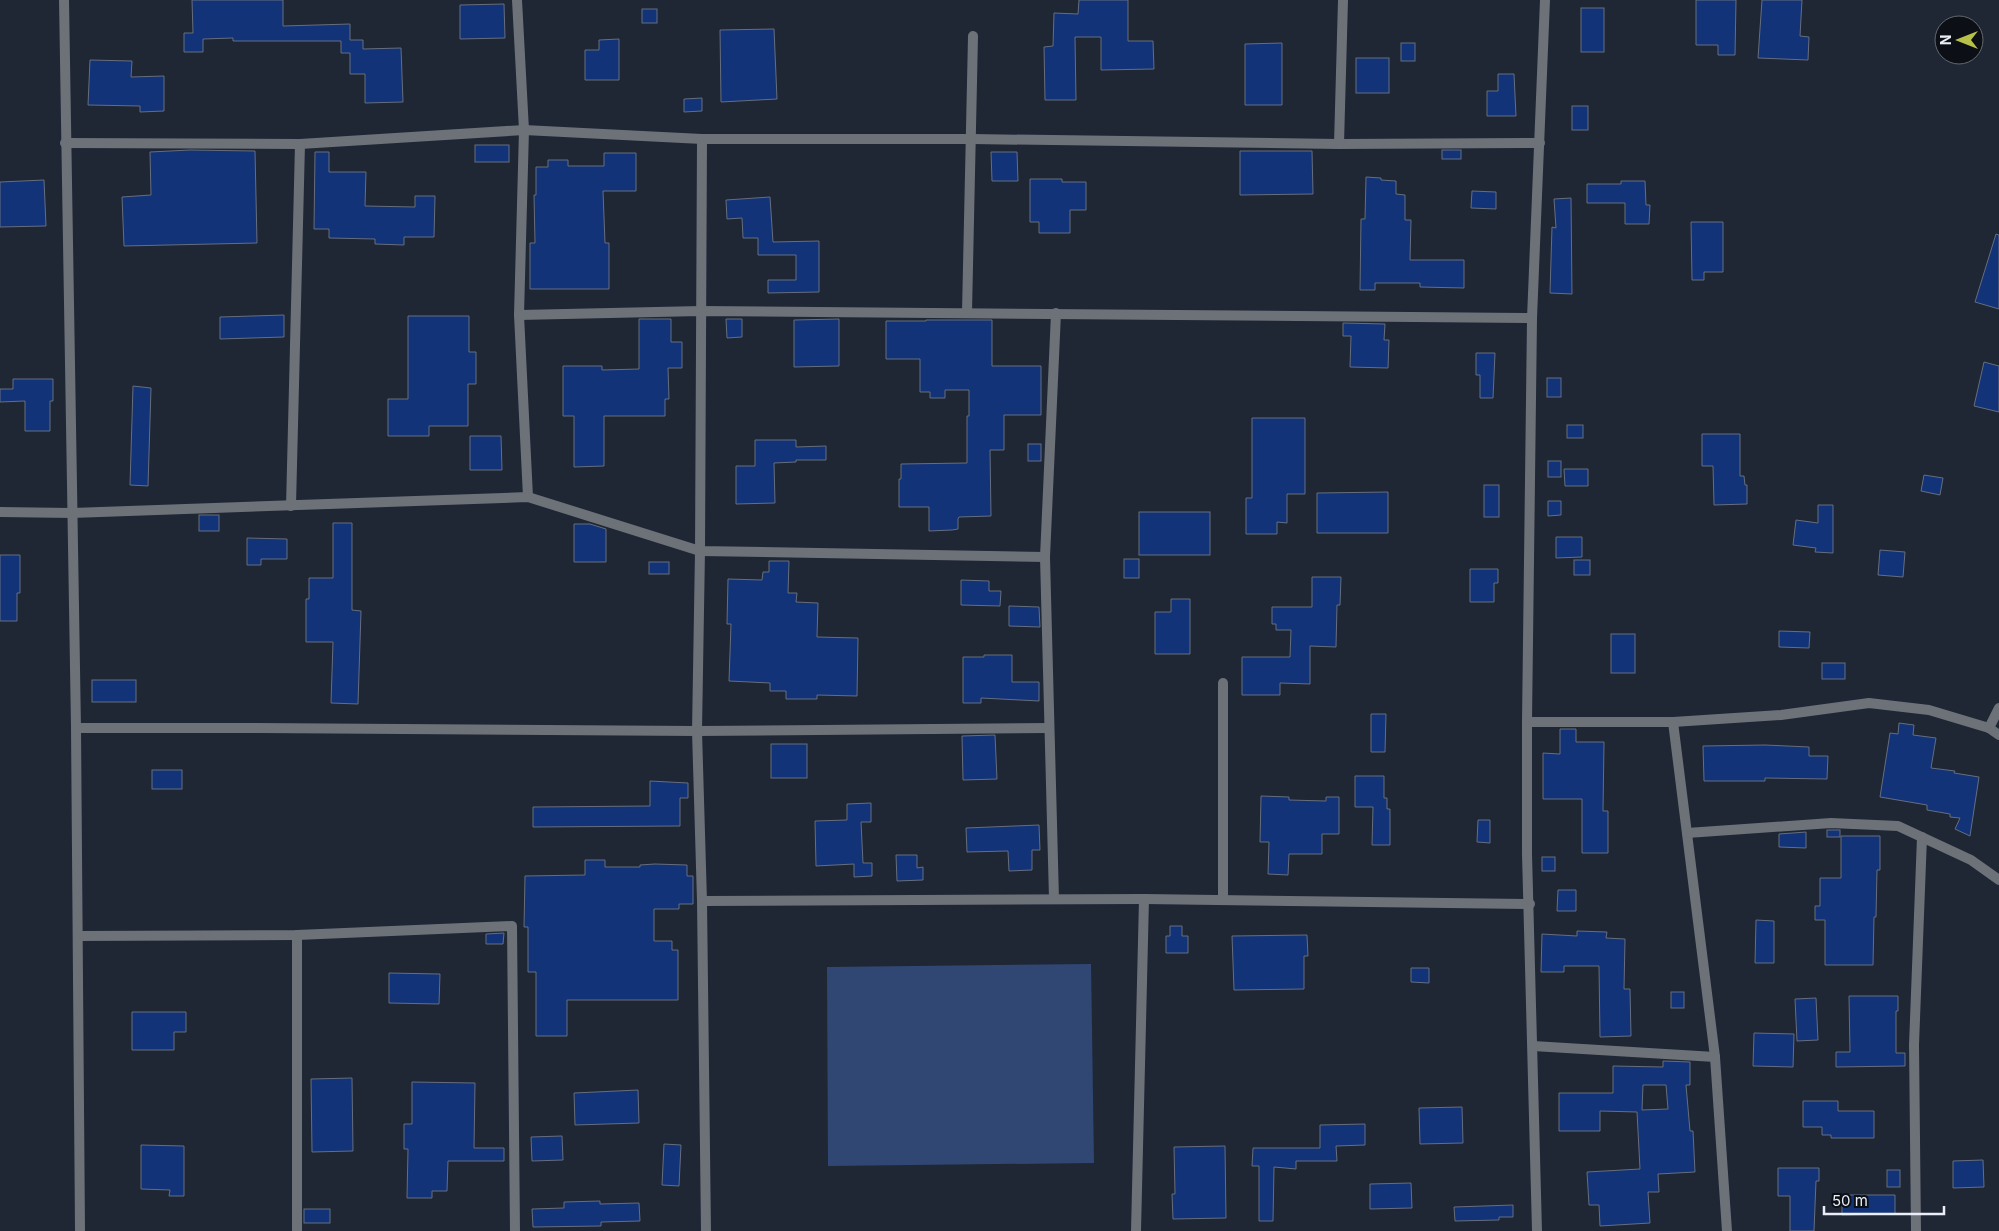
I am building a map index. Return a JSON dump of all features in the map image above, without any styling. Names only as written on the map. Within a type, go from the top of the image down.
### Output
[{"type":"street","points":[[64,0],[76,728],[80,1231]]},
{"type":"street","points":[[517,0],[524,130],[519,315],[528,497]]},
{"type":"street","points":[[1339,144],[1343,0]]},
{"type":"street","points":[[1537,1231],[1528,854],[1527,722],[1532,318],[1545,0]]},
{"type":"street","points":[[967,312],[973,36]]},
{"type":"street","points":[[65,143],[300,144],[524,130],[702,139],[972,139],[1339,144],[1540,142]]},
{"type":"street","points":[[702,139],[697,731],[702,901],[706,1231]]},
{"type":"street","points":[[291,506],[300,144]]},
{"type":"street","points":[[519,315],[702,311],[1532,318]]},
{"type":"street","points":[[1054,899],[1045,557],[1056,313]]},
{"type":"street","points":[[0,512],[72,513],[528,497],[700,550],[1045,557]]},
{"type":"street","points":[[1223,683],[1223,900]]},
{"type":"street","points":[[1527,722],[1673,722],[1782,715],[1869,703],[1928,710],[1989,728],[1999,735]]},
{"type":"street","points":[[1989,728],[1999,708]]},
{"type":"street","points":[[1673,722],[1715,1057],[1727,1231]]},
{"type":"street","points":[[76,728],[697,731],[1049,728]]},
{"type":"street","points":[[1687,833],[1831,823],[1898,826],[1971,860],[1999,880]]},
{"type":"street","points":[[1916,1231],[1914,1044],[1922,838]]},
{"type":"street","points":[[702,901],[1144,899],[1530,904]]},
{"type":"street","points":[[1136,1231],[1144,899]]},
{"type":"street","points":[[78,936],[298,935],[512,926],[515,1231]]},
{"type":"street","points":[[298,935],[298,1231]]},
{"type":"street","points":[[1533,1046],[1715,1057]]},
{"type":"shaded area","points":[[1091,964],[1094,1163],[828,1166],[827,967]]},
{"type":"building","points":[[192,0],[283,0],[283,26],[350,24],[350,40],[363,40],[363,49],[401,48],[403,102],[365,103],[365,74],[350,74],[350,53],[341,53],[341,41],[233,41],[233,38],[203,39],[203,52],[184,52],[184,33],[193,33]]},
{"type":"building","points":[[1079,0],[1128,0],[1128,41],[1153,41],[1154,69],[1101,70],[1101,37],[1075,37],[1076,100],[1045,100],[1044,47],[1053,46],[1054,13],[1078,14]]},
{"type":"building","points":[[1696,0],[1736,0],[1735,55],[1718,55],[1718,45],[1696,45]]},
{"type":"building","points":[[1762,0],[1802,0],[1800,36],[1809,37],[1808,60],[1758,58]]},
{"type":"building","points":[[504,4],[505,38],[460,39],[460,5]]},
{"type":"building","points":[[1581,8],[1604,8],[1604,52],[1581,52]]},
{"type":"building","points":[[642,9],[657,9],[657,23],[642,23]]},
{"type":"building","points":[[774,29],[777,99],[721,102],[720,30]]},
{"type":"building","points":[[619,39],[619,80],[585,80],[585,50],[599,50],[599,40]]},
{"type":"building","points":[[1282,43],[1282,105],[1245,105],[1245,44]]},
{"type":"building","points":[[1401,43],[1415,43],[1415,61],[1401,61]]},
{"type":"building","points":[[1356,58],[1389,58],[1389,93],[1356,93]]},
{"type":"building","points":[[90,60],[132,61],[131,77],[164,76],[164,111],[140,112],[140,106],[88,105]]},
{"type":"building","points":[[1498,74],[1514,74],[1516,116],[1487,116],[1487,91],[1498,91]]},
{"type":"building","points":[[702,98],[702,111],[684,112],[684,99]]},
{"type":"building","points":[[1572,106],[1588,106],[1588,130],[1572,130]]},
{"type":"building","points":[[475,145],[509,145],[509,162],[475,162]]},
{"type":"building","points":[[190,150],[255,151],[257,243],[124,246],[122,197],[151,195],[150,152]]},
{"type":"building","points":[[1442,150],[1461,150],[1461,159],[1442,159]]},
{"type":"building","points":[[1240,151],[1312,151],[1313,194],[1240,195]]},
{"type":"building","points":[[315,152],[329,152],[329,172],[366,172],[365,206],[415,207],[415,196],[435,196],[434,237],[404,237],[404,245],[375,244],[375,239],[329,238],[329,229],[314,229]]},
{"type":"building","points":[[991,152],[1017,152],[1018,181],[992,181]]},
{"type":"building","points":[[604,153],[636,153],[636,191],[603,191],[605,243],[609,243],[609,289],[530,289],[530,243],[535,243],[534,195],[536,195],[536,167],[548,167],[548,160],[568,160],[568,166],[604,166]]},
{"type":"building","points":[[1366,177],[1396,181],[1396,194],[1405,195],[1405,220],[1411,220],[1410,260],[1464,260],[1464,288],[1420,287],[1420,283],[1375,283],[1375,290],[1360,290],[1361,219],[1365,219]]},
{"type":"building","points":[[1030,179],[1062,179],[1062,182],[1086,182],[1086,210],[1070,210],[1070,233],[1039,233],[1039,222],[1030,222]]},
{"type":"building","points":[[44,180],[46,226],[0,227],[0,182]]},
{"type":"building","points":[[1621,181],[1645,181],[1646,205],[1650,205],[1649,224],[1625,224],[1625,203],[1587,203],[1587,184],[1621,184]]},
{"type":"building","points":[[1472,191],[1496,192],[1496,209],[1471,208]]},
{"type":"building","points":[[770,197],[773,242],[819,241],[819,292],[768,293],[768,280],[796,280],[796,255],[758,255],[758,238],[743,238],[742,218],[727,219],[726,200]]},
{"type":"building","points":[[1571,198],[1572,294],[1550,293],[1552,227],[1556,228],[1554,199]]},
{"type":"building","points":[[1691,222],[1723,222],[1723,272],[1704,272],[1704,280],[1692,280]]},
{"type":"building","points":[[1996,234],[1999,235],[1999,309],[1975,302]]},
{"type":"building","points":[[284,315],[284,337],[220,339],[220,317]]},
{"type":"building","points":[[408,316],[469,316],[469,352],[476,352],[476,384],[468,384],[468,426],[429,426],[429,436],[388,436],[388,399],[408,399]]},
{"type":"building","points":[[639,319],[671,319],[671,342],[682,342],[682,368],[668,368],[669,399],[665,399],[665,416],[604,416],[604,466],[574,467],[574,416],[563,416],[563,366],[602,366],[602,370],[639,369]]},
{"type":"building","points":[[726,319],[742,319],[742,337],[727,338]]},
{"type":"building","points":[[839,319],[839,366],[794,367],[794,320]]},
{"type":"building","points":[[992,320],[992,366],[1041,366],[1041,415],[1004,415],[1004,450],[990,450],[991,516],[959,517],[958,529],[952,530],[929,531],[929,507],[899,507],[901,464],[967,463],[969,390],[945,390],[945,398],[930,398],[930,392],[920,392],[920,359],[886,359],[886,321]]},
{"type":"building","points":[[1343,323],[1385,324],[1384,340],[1389,340],[1388,368],[1350,367],[1351,336],[1343,336]]},
{"type":"building","points":[[1476,353],[1495,353],[1493,398],[1480,398],[1480,375],[1476,375]]},
{"type":"building","points":[[1984,362],[1999,366],[1999,412],[1974,406]]},
{"type":"building","points":[[1547,378],[1561,378],[1561,397],[1547,397]]},
{"type":"building","points":[[13,379],[53,379],[53,401],[50,401],[50,431],[25,431],[25,401],[0,402],[0,389],[13,389]]},
{"type":"building","points":[[133,386],[151,388],[148,486],[130,485]]},
{"type":"building","points":[[1252,418],[1305,418],[1305,494],[1287,494],[1287,523],[1277,522],[1277,534],[1246,534],[1246,498],[1252,498]]},
{"type":"building","points":[[1567,425],[1583,425],[1583,438],[1567,438]]},
{"type":"building","points":[[1702,434],[1740,434],[1740,476],[1744,476],[1745,485],[1747,485],[1747,504],[1714,505],[1713,466],[1702,466]]},
{"type":"building","points":[[470,436],[501,436],[502,470],[470,470]]},
{"type":"building","points":[[755,440],[796,440],[796,447],[826,446],[826,460],[796,460],[796,462],[774,463],[775,503],[736,504],[736,466],[755,466]]},
{"type":"building","points":[[1028,444],[1041,444],[1041,461],[1028,461]]},
{"type":"building","points":[[1548,461],[1561,461],[1561,477],[1548,477]]},
{"type":"building","points":[[1564,469],[1588,469],[1588,486],[1565,486]]},
{"type":"building","points":[[1924,475],[1943,478],[1940,495],[1921,491]]},
{"type":"building","points":[[1484,485],[1499,485],[1499,517],[1484,517]]},
{"type":"building","points":[[1388,492],[1388,533],[1317,533],[1317,493]]},
{"type":"building","points":[[1548,501],[1561,501],[1561,515],[1548,516]]},
{"type":"building","points":[[1818,505],[1833,505],[1833,553],[1815,552],[1816,548],[1793,545],[1796,520],[1818,523]]},
{"type":"building","points":[[1139,512],[1210,512],[1210,555],[1139,555]]},
{"type":"building","points":[[199,515],[219,515],[219,531],[199,531]]},
{"type":"building","points":[[333,523],[352,523],[352,610],[361,611],[358,704],[331,703],[333,642],[306,642],[306,599],[309,599],[309,578],[333,578]]},
{"type":"building","points":[[574,524],[590,524],[606,529],[606,562],[574,562]]},
{"type":"building","points":[[1556,537],[1582,537],[1582,557],[1556,558]]},
{"type":"building","points":[[247,538],[287,539],[287,559],[261,559],[261,565],[247,565]]},
{"type":"building","points":[[1880,550],[1905,552],[1903,577],[1878,575]]},
{"type":"building","points":[[0,555],[20,555],[20,593],[17,593],[17,621],[0,621]]},
{"type":"building","points":[[1124,559],[1139,559],[1139,578],[1124,578]]},
{"type":"building","points":[[1574,560],[1590,560],[1590,575],[1574,575]]},
{"type":"building","points":[[769,561],[789,561],[788,593],[797,593],[796,602],[818,603],[817,637],[858,638],[857,696],[817,695],[817,699],[786,699],[786,691],[770,691],[770,683],[729,681],[731,624],[727,624],[728,579],[762,580],[763,572],[769,572]]},
{"type":"building","points":[[649,562],[669,562],[669,574],[649,574]]},
{"type":"building","points":[[1470,569],[1498,569],[1498,583],[1494,583],[1494,602],[1470,602]]},
{"type":"building","points":[[1312,577],[1341,577],[1340,605],[1337,605],[1336,647],[1310,646],[1310,684],[1280,683],[1280,695],[1242,695],[1242,657],[1290,657],[1291,630],[1276,630],[1276,624],[1272,624],[1272,607],[1312,607]]},
{"type":"building","points":[[961,580],[989,581],[989,591],[1001,591],[1000,606],[961,605]]},
{"type":"building","points":[[1171,599],[1190,599],[1190,654],[1155,654],[1155,612],[1171,612]]},
{"type":"building","points":[[1009,606],[1039,607],[1040,627],[1009,626]]},
{"type":"building","points":[[1779,631],[1810,632],[1809,648],[1779,647]]},
{"type":"building","points":[[1611,634],[1635,634],[1635,673],[1611,673]]},
{"type":"building","points":[[984,655],[1012,655],[1012,682],[1039,682],[1039,701],[981,698],[981,703],[963,703],[963,657],[984,657]]},
{"type":"building","points":[[1822,663],[1845,663],[1845,679],[1822,679]]},
{"type":"building","points":[[92,680],[136,680],[136,702],[92,702]]},
{"type":"building","points":[[1371,714],[1386,714],[1385,752],[1371,752]]},
{"type":"building","points":[[1899,723],[1914,725],[1913,735],[1936,738],[1931,768],[1979,777],[1970,836],[1955,829],[1960,818],[1950,817],[1950,814],[1927,810],[1927,805],[1880,797],[1890,733],[1898,734]]},
{"type":"building","points":[[1560,729],[1576,729],[1576,742],[1604,742],[1603,811],[1608,811],[1608,853],[1582,853],[1582,799],[1543,799],[1543,753],[1560,754]]},
{"type":"building","points":[[995,735],[997,779],[963,780],[962,736]]},
{"type":"building","points":[[771,744],[807,744],[807,778],[771,778]]},
{"type":"building","points":[[1765,745],[1809,747],[1809,756],[1828,756],[1827,779],[1765,778],[1765,781],[1704,781],[1703,746]]},
{"type":"building","points":[[152,770],[182,770],[182,789],[152,789]]},
{"type":"building","points":[[1355,776],[1384,776],[1384,798],[1387,798],[1387,809],[1390,809],[1390,845],[1372,845],[1373,807],[1355,807]]},
{"type":"building","points":[[650,781],[688,783],[688,798],[680,798],[680,826],[533,827],[533,807],[650,806]]},
{"type":"building","points":[[1261,796],[1289,797],[1289,800],[1326,801],[1326,797],[1339,797],[1339,834],[1322,834],[1322,854],[1289,854],[1288,875],[1268,874],[1269,842],[1260,842]]},
{"type":"building","points":[[871,803],[871,822],[861,822],[863,863],[872,863],[872,876],[854,877],[854,864],[816,866],[815,821],[847,820],[847,804]]},
{"type":"building","points":[[1478,820],[1490,820],[1490,843],[1477,842]]},
{"type":"building","points":[[1039,825],[1040,850],[1032,850],[1032,870],[1009,871],[1008,851],[967,852],[966,828]]},
{"type":"building","points":[[1827,830],[1840,830],[1840,837],[1827,837]]},
{"type":"building","points":[[1806,832],[1806,848],[1779,847],[1779,834]]},
{"type":"building","points":[[1841,836],[1880,836],[1880,870],[1877,870],[1873,965],[1825,965],[1825,920],[1815,920],[1815,906],[1820,906],[1820,878],[1841,878]]},
{"type":"building","points":[[896,855],[917,855],[917,868],[923,867],[923,880],[897,881]]},
{"type":"building","points":[[1542,857],[1555,857],[1555,871],[1542,871]]},
{"type":"building","points":[[585,860],[605,860],[605,867],[640,867],[640,865],[655,864],[687,865],[687,876],[693,876],[693,904],[679,904],[679,909],[654,909],[654,941],[672,941],[672,950],[678,950],[678,1000],[567,1000],[567,1036],[536,1036],[536,972],[528,972],[528,927],[524,927],[525,876],[585,875]]},
{"type":"building","points":[[1558,890],[1576,890],[1576,911],[1557,911]]},
{"type":"building","points":[[1756,920],[1774,921],[1774,963],[1755,963]]},
{"type":"building","points":[[1170,926],[1182,926],[1182,936],[1188,936],[1188,953],[1166,953],[1166,936],[1170,936]]},
{"type":"building","points":[[1577,931],[1607,932],[1606,938],[1625,939],[1624,989],[1630,989],[1631,1036],[1600,1037],[1599,966],[1564,966],[1564,972],[1541,972],[1542,934],[1577,936]]},
{"type":"building","points":[[504,933],[503,944],[486,944],[486,934]]},
{"type":"building","points":[[1307,935],[1308,956],[1304,956],[1304,989],[1234,990],[1232,936]]},
{"type":"building","points":[[1411,968],[1429,968],[1429,983],[1411,982]]},
{"type":"building","points":[[389,973],[440,974],[439,1004],[389,1003]]},
{"type":"building","points":[[1671,992],[1684,992],[1684,1008],[1671,1008]]},
{"type":"building","points":[[1849,996],[1898,996],[1896,1053],[1905,1053],[1905,1066],[1836,1067],[1836,1052],[1850,1052]]},
{"type":"building","points":[[1816,998],[1818,1040],[1797,1041],[1795,999]]},
{"type":"building","points":[[132,1012],[186,1012],[186,1032],[174,1032],[174,1050],[132,1050]]},
{"type":"building","points":[[1754,1033],[1794,1034],[1793,1067],[1753,1066]]},
{"type":"building","points":[[1663,1061],[1690,1062],[1690,1085],[1686,1085],[1690,1131],[1693,1131],[1695,1172],[1658,1174],[1659,1192],[1648,1192],[1650,1223],[1600,1226],[1599,1205],[1589,1205],[1587,1172],[1640,1169],[1637,1112],[1600,1111],[1600,1131],[1559,1131],[1559,1093],[1613,1093],[1613,1066],[1663,1067]],"holes":[[[1643,1085],[1666,1085],[1668,1109],[1642,1110]]]},
{"type":"building","points":[[352,1078],[353,1151],[312,1152],[311,1079]]},
{"type":"building","points":[[412,1082],[475,1083],[474,1148],[504,1148],[504,1161],[448,1161],[447,1191],[432,1191],[432,1198],[407,1198],[408,1149],[404,1149],[404,1124],[412,1124]]},
{"type":"building","points":[[638,1090],[639,1123],[575,1125],[574,1093]]},
{"type":"building","points":[[1803,1101],[1838,1101],[1838,1111],[1874,1111],[1874,1138],[1831,1138],[1831,1135],[1822,1135],[1822,1127],[1803,1127]]},
{"type":"building","points":[[1462,1107],[1463,1143],[1420,1144],[1419,1108]]},
{"type":"building","points":[[1365,1124],[1365,1145],[1336,1146],[1337,1161],[1296,1161],[1296,1169],[1274,1167],[1273,1221],[1259,1221],[1259,1166],[1252,1166],[1253,1148],[1320,1148],[1320,1125]]},
{"type":"building","points":[[562,1136],[563,1160],[532,1161],[531,1137]]},
{"type":"building","points":[[664,1144],[681,1145],[679,1186],[662,1185]]},
{"type":"building","points":[[141,1145],[184,1146],[184,1196],[169,1196],[170,1190],[141,1189]]},
{"type":"building","points":[[1225,1146],[1226,1218],[1173,1219],[1172,1194],[1175,1194],[1174,1147]]},
{"type":"building","points":[[1983,1160],[1984,1187],[1953,1188],[1953,1161]]},
{"type":"building","points":[[1778,1168],[1819,1168],[1819,1181],[1816,1181],[1814,1231],[1790,1231],[1790,1196],[1778,1196]]},
{"type":"building","points":[[1887,1170],[1900,1170],[1900,1187],[1887,1187]]},
{"type":"building","points":[[1411,1183],[1412,1208],[1370,1209],[1370,1184]]},
{"type":"building","points":[[1842,1195],[1895,1195],[1895,1214],[1842,1215]]},
{"type":"building","points":[[600,1201],[600,1204],[639,1203],[640,1221],[601,1222],[601,1226],[533,1227],[532,1209],[564,1208],[564,1202]]},
{"type":"building","points":[[1513,1205],[1513,1217],[1499,1217],[1499,1220],[1455,1221],[1454,1207]]},
{"type":"building","points":[[304,1209],[330,1209],[330,1223],[304,1223]]}]
